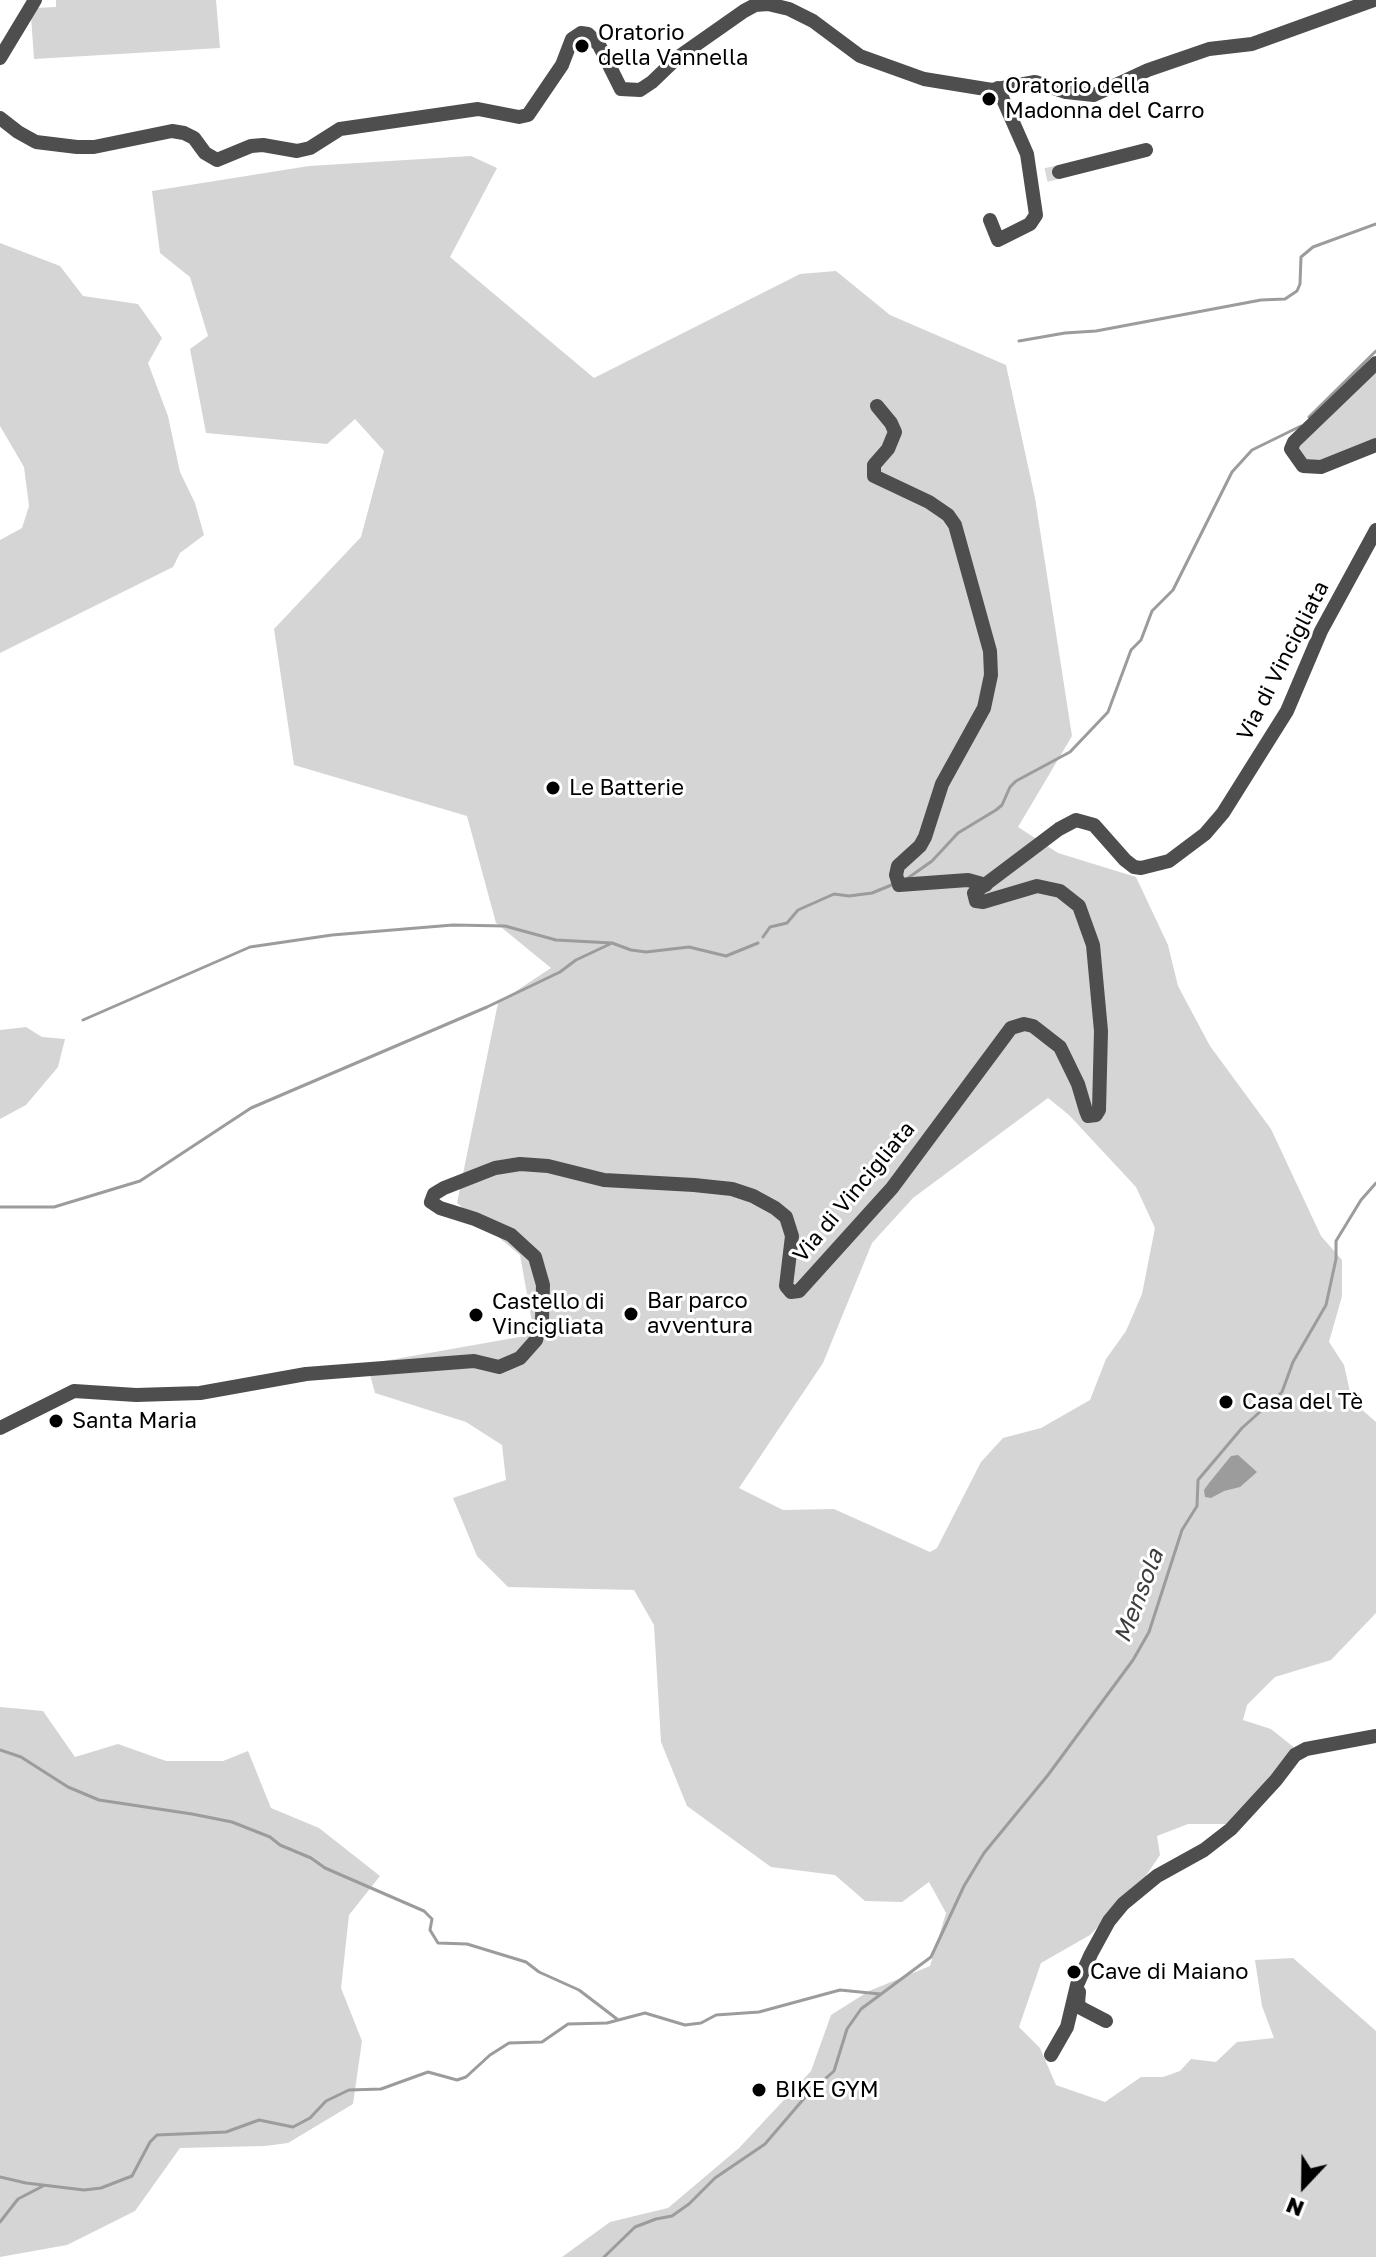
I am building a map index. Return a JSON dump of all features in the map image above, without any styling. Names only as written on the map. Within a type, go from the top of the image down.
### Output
[{"type":"street","points":[[0,58],[35,0]]},
{"type":"street","points":[[0,118],[36,142],[77,147],[94,147],[172,131],[194,138],[211,158],[217,160],[251,146],[297,151],[310,148],[340,129],[478,109],[519,117],[528,115],[562,65],[572,39],[581,33],[588,34],[599,45],[621,89],[640,90],[677,58],[744,11],[755,5],[768,4],[789,9],[813,21],[860,56],[924,79],[978,89],[1035,82],[1066,92],[1094,95],[1148,70],[1209,49],[1252,44],[1374,0]]},
{"type":"street","points":[[998,88],[1027,154],[1046,176]]},
{"type":"street","points":[[1046,176],[1146,150]]},
{"type":"street","points":[[990,220],[998,240],[1034,221],[1046,176]]},
{"type":"street","points":[[1376,363],[1294,442],[1291,449],[1303,466],[1321,467],[1376,445]]},
{"type":"street","points":[[877,406],[895,432],[888,449],[874,465],[874,476],[929,502],[948,515],[955,525],[990,651],[991,675],[984,708],[942,784],[925,837],[920,846],[898,866],[898,881],[968,880],[986,885]]},
{"type":"street","name":"Via di Vincigliata","points":[[0,1428],[74,1391],[136,1395],[200,1393],[306,1374],[474,1361],[499,1367],[520,1358],[536,1340],[542,1319],[543,1285],[535,1257],[511,1235],[431,1202],[434,1194],[444,1188],[495,1168],[520,1164],[548,1166],[604,1180],[732,1189],[753,1196],[786,1217],[792,1236],[786,1286],[791,1292],[799,1291],[892,1188],[1011,1028],[1024,1024],[1033,1026],[1060,1047],[1078,1084],[1088,1116],[1096,1115],[1099,1110],[1101,1031],[1093,945],[1079,906],[1060,891],[1037,886],[983,902],[976,901],[974,893],[1059,829],[1076,820],[1094,825],[1125,860],[1141,868],[1169,861],[1205,834],[1223,813],[1287,711],[1321,631],[1376,530]]},
{"type":"street","points":[[1051,2055],[1067,2027],[1077,1985],[1109,1921],[1123,1904],[1157,1876],[1204,1850],[1231,1829],[1295,1755],[1306,1749],[1376,1736]]},
{"type":"street","points":[[1077,1985],[1081,2008],[1106,2021]]},
{"type":"shaded area","points":[[56,0],[216,0],[220,48],[34,59],[31,16],[34,8],[56,7]]},
{"type":"shaded area","points":[[471,156],[497,168],[450,257],[594,378],[800,274],[836,271],[890,315],[1006,365],[1035,498],[1072,736],[1018,827],[1058,853],[1136,877],[1168,945],[1178,986],[1210,1046],[1271,1129],[1321,1236],[1342,1260],[1342,1296],[1329,1342],[1344,1365],[1352,1401],[1376,1422],[1376,1613],[1331,1660],[1275,1677],[1247,1705],[1243,1720],[1271,1729],[1296,1749],[1229,1824],[1188,1824],[1157,1836],[1160,1855],[1143,1880],[1090,1935],[1041,1963],[1019,2027],[1040,2048],[1056,2085],[1105,2102],[1141,2077],[1163,2077],[1180,2071],[1191,2059],[1216,2062],[1237,2042],[1274,2038],[1262,2006],[1255,1960],[1293,1958],[1376,2031],[1376,2257],[562,2257],[610,2222],[668,2208],[739,2148],[811,2071],[831,2015],[869,1991],[930,1966],[946,1913],[929,1882],[902,1902],[865,1901],[835,1875],[771,1867],[687,1806],[661,1742],[654,1625],[634,1590],[508,1587],[477,1556],[453,1498],[506,1480],[502,1445],[466,1422],[375,1393],[367,1364],[525,1336],[532,1322],[520,1255],[457,1203],[498,1003],[551,968],[496,923],[467,816],[294,765],[274,629],[361,537],[384,451],[355,419],[327,444],[206,433],[190,349],[208,336],[190,277],[160,253],[152,191],[309,166]],"holes":[[[1048,1098],[1069,1115],[1136,1187],[1155,1228],[1142,1294],[1126,1331],[1106,1359],[1090,1400],[1041,1428],[1003,1438],[981,1462],[937,1548],[930,1552],[834,1509],[783,1510],[739,1488],[823,1363],[872,1243],[913,1198]]]},
{"type":"shaded area","points":[[0,243],[60,266],[83,296],[138,304],[162,338],[148,363],[168,416],[180,472],[195,503],[204,535],[180,553],[173,567],[0,653],[0,540],[22,528],[29,506],[24,467],[0,426]]},
{"type":"shaded area","points":[[1376,369],[1376,442],[1316,464],[1305,463],[1296,445]]},
{"type":"shaded area","points":[[26,1027],[42,1037],[65,1039],[58,1067],[26,1105],[0,1119],[0,1030]]},
{"type":"shaded area","points":[[1238,1455],[1257,1472],[1240,1487],[1211,1498],[1205,1497],[1204,1490],[1209,1483],[1231,1456]]},
{"type":"shaded area","points":[[0,1707],[43,1711],[75,1757],[118,1744],[166,1761],[223,1761],[248,1751],[271,1808],[319,1828],[380,1876],[349,1915],[341,1988],[362,2041],[353,2104],[288,2143],[180,2148],[135,2211],[67,2245],[0,2257]]},
{"type":"waterway","points":[[1019,341],[1096,331],[1261,300],[1285,299],[1297,291],[1301,257],[1313,247],[1376,224]]},
{"type":"waterway","points":[[1309,417],[1376,351]]},
{"type":"waterway","points":[[908,878],[932,861],[958,833],[1002,805],[1016,781],[1070,752],[1108,712],[1131,650],[1141,640],[1152,611],[1173,590],[1232,472],[1252,450],[1301,426]]},
{"type":"waterway","points":[[763,937],[770,927],[787,923],[798,910],[834,894],[872,893],[894,884]]},
{"type":"waterway","points":[[83,1020],[250,947],[332,935],[453,925],[505,926],[556,940],[612,943],[646,952],[689,947],[726,956],[758,943]]},
{"type":"waterway","points":[[0,1207],[54,1207],[140,1181],[251,1108],[487,1007],[610,944]]},
{"type":"waterway","name":"Mensola","points":[[604,2257],[635,2227],[672,2216],[715,2178],[765,2144],[807,2095],[834,2071],[847,2029],[861,2009],[931,1957],[964,1886],[984,1853],[1048,1775],[1133,1660],[1149,1632],[1182,1530],[1197,1506],[1198,1480],[1242,1428],[1282,1392],[1293,1362],[1326,1305],[1336,1259],[1336,1241],[1361,1200],[1376,1183]]},
{"type":"waterway","points":[[0,1750],[21,1757],[68,1787],[99,1800],[232,1822],[270,1837],[325,1868],[424,1911],[432,1919],[430,1930],[438,1943],[467,1944],[526,1962],[539,1972],[579,1990],[617,2019]]},
{"type":"waterway","points":[[0,2177],[84,2190],[101,2188],[132,2176],[157,2135],[226,2132],[259,2120],[293,2127],[310,2118],[326,2101],[349,2090],[381,2089],[428,2072],[457,2080],[466,2077],[509,2043],[542,2042],[568,2024],[607,2023],[645,2013],[685,2025],[701,2023],[716,2015],[759,2012],[840,1990],[880,1994]]},
{"type":"waterway","points":[[0,2222],[18,2199],[43,2186]]},
{"type":"tunnel","points":[[1046,175],[1059,172]]},
{"type":"place","name":"Oratorio della Vannella","points":[[582,46]]},
{"type":"place","name":"Oratorio della Madonna del Carro","points":[[989,99]]},
{"type":"place","name":"Le Batterie","points":[[553,788]]},
{"type":"place","name":"Bar parco avventura","points":[[631,1314]]},
{"type":"place","name":"Castello di Vincigliata","points":[[476,1315]]},
{"type":"place","name":"Casa del Tè","points":[[1226,1402]]},
{"type":"place","name":"Santa Maria","points":[[56,1421]]},
{"type":"place","name":"Cave di Maiano","points":[[1074,1972]]},
{"type":"place","name":"BIKE GYM","points":[[759,2090]]}]
